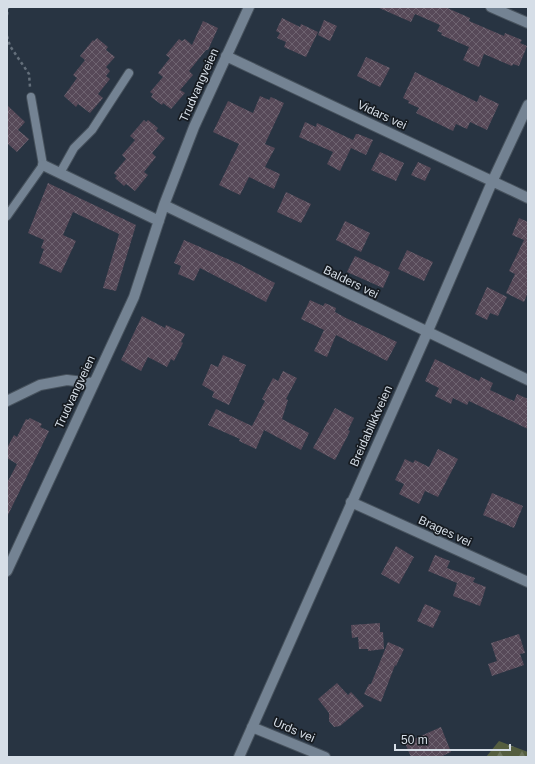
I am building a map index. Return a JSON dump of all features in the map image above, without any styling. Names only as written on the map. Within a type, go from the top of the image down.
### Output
[{"type":"street","name":"Trudvangveien","points":[[7,571],[92,383],[134,297],[164,205],[194,127],[249,7]]},
{"type":"street","points":[[491,7],[528,23]]},
{"type":"street","name":"Vidars vei","points":[[226,56],[528,198]]},
{"type":"street","name":"Breidablikkveien","points":[[239,757],[351,502],[428,333],[492,182],[528,105]]},
{"type":"street","points":[[43,165],[159,221]]},
{"type":"street","name":"Balders vei","points":[[164,205],[528,380]]},
{"type":"street","points":[[7,401],[40,386],[67,380],[92,383]]},
{"type":"street","name":"Brages vei","points":[[351,502],[528,582]]},
{"type":"street","name":"Urds vei","points":[[252,727],[325,757]]},
{"type":"lane","points":[[60,173],[74,148],[92,130],[129,73]]},
{"type":"lane","points":[[7,216],[43,165],[31,97]]},
{"type":"path","points":[[7,15],[8,7]]},
{"type":"path","points":[[7,36],[10,46],[29,74],[31,97]]},
{"type":"green space","points":[[499,741],[528,752],[528,757],[486,757]]},
{"type":"building","points":[[377,7],[445,7],[470,18],[469,21],[504,36],[505,33],[522,40],[520,43],[527,46],[519,66],[513,64],[512,66],[484,54],[479,67],[463,60],[469,47],[441,35],[442,33],[437,31],[440,25],[415,14],[411,22]]},
{"type":"building","points":[[282,18],[300,27],[301,24],[318,32],[306,57],[284,47],[286,42],[277,38],[280,33],[276,31]]},
{"type":"building","points":[[324,20],[337,26],[330,41],[318,35]]},
{"type":"building","points":[[203,21],[218,28],[208,50],[206,50],[189,71],[193,75],[180,90],[185,93],[171,109],[163,103],[162,105],[151,97],[153,94],[150,92],[163,77],[158,73],[170,58],[166,55],[179,39],[182,41],[185,39],[192,45]]},
{"type":"building","points":[[97,38],[108,47],[106,50],[115,57],[106,67],[110,71],[106,76],[110,79],[98,94],[103,98],[90,113],[78,104],[76,107],[64,96],[77,78],[73,75],[85,60],[80,56],[93,40],[94,41]]},
{"type":"building","points":[[366,57],[390,68],[380,87],[357,76]]},
{"type":"building","points":[[415,72],[477,102],[480,95],[499,104],[487,130],[470,122],[467,129],[456,124],[453,131],[416,113],[419,108],[408,103],[409,101],[403,98]]},
{"type":"building","points":[[260,96],[269,100],[271,97],[284,103],[265,144],[275,148],[265,167],[280,174],[274,189],[249,177],[240,195],[219,185],[239,144],[213,132],[228,101],[253,113]]},
{"type":"building","points":[[7,105],[25,122],[18,130],[29,139],[17,152],[7,143]]},
{"type":"building","points":[[144,120],[146,122],[148,120],[158,128],[156,131],[165,138],[152,153],[156,157],[144,172],[148,175],[135,191],[126,184],[124,186],[115,178],[117,176],[114,173],[126,159],[122,155],[135,140],[130,136]]},
{"type":"building","points":[[305,122],[316,127],[317,123],[353,140],[356,134],[358,134],[373,140],[366,155],[351,148],[340,171],[327,164],[333,152],[299,137]]},
{"type":"building","points":[[380,152],[404,163],[396,181],[371,170]]},
{"type":"building","points":[[418,162],[431,168],[425,181],[411,175]]},
{"type":"building","points":[[48,183],[136,225],[116,291],[103,288],[119,234],[73,212],[63,235],[76,241],[61,273],[39,263],[44,249],[41,248],[44,240],[28,233]]},
{"type":"building","points":[[286,192],[311,204],[301,223],[277,212]]},
{"type":"building","points":[[519,218],[528,222],[528,292],[524,302],[506,293],[515,274],[509,271],[524,240],[512,235]]},
{"type":"building","points":[[345,221],[370,233],[361,252],[336,240]]},
{"type":"building","points":[[184,240],[239,264],[275,283],[266,302],[200,268],[194,281],[178,274],[181,266],[174,263]]},
{"type":"building","points":[[407,250],[433,262],[424,281],[398,269]]},
{"type":"building","points":[[355,256],[390,272],[383,288],[347,272]]},
{"type":"building","points":[[487,287],[507,297],[498,316],[490,313],[487,320],[475,314]]},
{"type":"building","points":[[310,300],[323,306],[325,303],[336,308],[335,312],[397,342],[387,361],[336,335],[327,357],[314,351],[324,330],[301,319]]},
{"type":"building","points":[[142,316],[165,328],[166,325],[185,334],[181,342],[183,343],[174,361],[171,359],[167,367],[148,357],[141,371],[121,360]]},
{"type":"building","points":[[223,355],[246,365],[229,405],[212,397],[214,392],[202,385],[211,364],[218,367]]},
{"type":"building","points":[[435,359],[479,381],[481,377],[493,383],[490,390],[514,401],[517,394],[528,399],[528,429],[469,401],[467,405],[453,398],[451,404],[435,396],[439,388],[425,381]]},
{"type":"building","points":[[283,371],[297,378],[286,399],[288,400],[282,419],[309,433],[301,450],[264,430],[256,449],[239,441],[240,439],[208,425],[216,409],[252,426],[265,401],[262,399],[273,378],[278,381]]},
{"type":"building","points":[[335,408],[354,418],[348,430],[350,431],[335,460],[313,448]]},
{"type":"building","points":[[30,418],[42,424],[40,427],[49,431],[7,517],[7,483],[17,464],[7,458],[7,448],[14,435],[17,437],[26,419],[28,420]]},
{"type":"building","points":[[438,449],[458,459],[438,497],[425,491],[419,504],[399,494],[404,484],[395,480],[405,459],[413,463],[415,460],[429,467]]},
{"type":"building","points":[[492,493],[523,506],[514,528],[483,515]]},
{"type":"building","points":[[396,546],[414,557],[399,584],[381,574]]},
{"type":"building","points":[[435,555],[450,561],[447,568],[475,578],[473,582],[486,587],[480,606],[453,596],[457,583],[428,571]]},
{"type":"building","points":[[425,604],[441,611],[433,628],[417,621]]},
{"type":"building","points":[[380,623],[380,632],[383,632],[384,649],[368,651],[368,649],[359,649],[358,637],[352,638],[351,625]]},
{"type":"building","points":[[519,634],[525,653],[520,654],[524,665],[492,676],[488,664],[497,661],[491,643]]},
{"type":"building","points":[[388,642],[404,649],[396,666],[395,665],[381,702],[364,694],[369,684],[371,684]]},
{"type":"building","points":[[337,683],[348,695],[351,692],[364,706],[340,726],[334,727],[329,721],[329,713],[318,699]]},
{"type":"building","points":[[441,727],[451,752],[440,757],[411,757],[405,743]]}]
